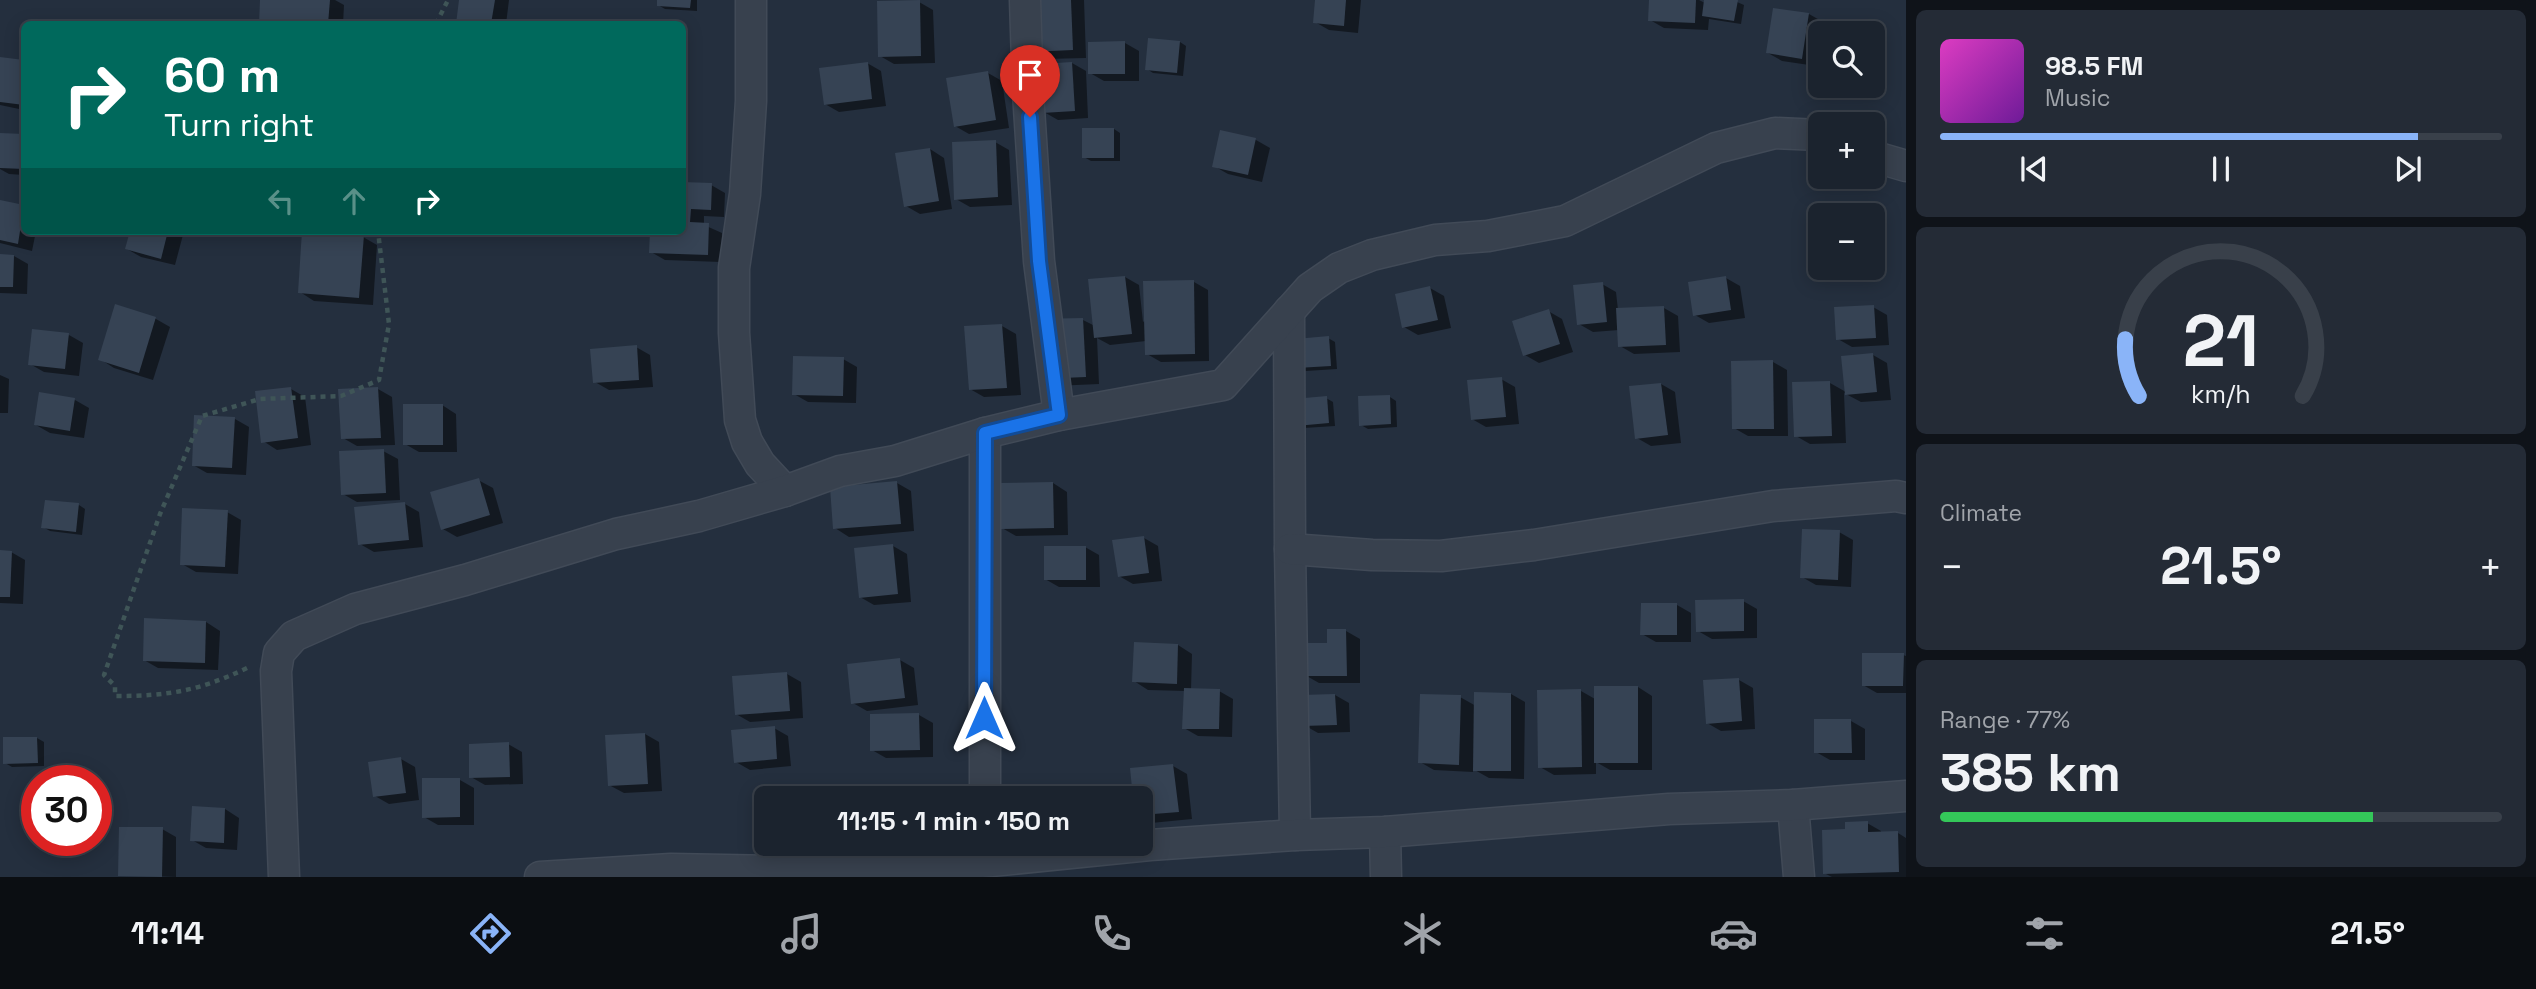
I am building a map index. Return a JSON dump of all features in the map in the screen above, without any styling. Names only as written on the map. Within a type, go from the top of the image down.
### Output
[{"type":"street","points":[[751,0],[751,101],[745,194],[734,268],[738,395],[740,419],[747,442],[760,464],[785,491]]},
{"type":"street","points":[[1025,0],[1039,261],[1059,415]]},
{"type":"street","points":[[284,877],[276,670],[279,653],[294,636],[355,609],[465,580],[616,534],[699,516],[785,491],[840,471],[895,461],[985,433],[1059,415],[1223,385],[1310,288],[1339,268],[1372,254],[1435,240],[1488,236],[1565,221],[1716,148],[1775,133],[1808,134]]},
{"type":"street","points":[[1885,160],[1906,166]]},
{"type":"street","points":[[1289,311],[1295,835]]},
{"type":"street","points":[[985,433],[985,786]]},
{"type":"street","points":[[1290,549],[1372,555],[1441,556],[1534,545],[1773,506],[1906,498]]},
{"type":"street","points":[[1153,843],[1385,832],[1669,809],[1793,805],[1906,796]]},
{"type":"street","points":[[1793,805],[1799,877]]},
{"type":"street","points":[[1385,832],[1385,877]]},
{"type":"street","points":[[540,877],[671,869],[873,875],[966,856]]},
{"type":"path","points":[[438,21],[448,0]]},
{"type":"path","points":[[279,653],[197,689],[154,696],[115,696],[115,686],[104,675],[160,514],[202,416],[260,398],[341,396],[379,380],[389,324],[378,235]]},
{"type":"building","points":[[260,0],[330,0],[328,21],[259,21]]},
{"type":"building","points":[[459,0],[495,0],[492,21],[456,21]]},
{"type":"building","points":[[657,0],[691,0],[690,8],[657,6]]},
{"type":"building","points":[[920,0],[921,56],[878,57],[877,1]]},
{"type":"building","points":[[1027,0],[1071,0],[1073,50],[1029,52]]},
{"type":"building","points":[[1315,0],[1346,0],[1344,26],[1313,23]]},
{"type":"building","points":[[1649,0],[1696,0],[1695,23],[1648,21]]},
{"type":"building","points":[[1704,0],[1738,0],[1734,21],[1702,16]]},
{"type":"building","points":[[1773,8],[1809,13],[1802,59],[1766,53]]},
{"type":"building","points":[[1148,38],[1180,41],[1177,73],[1145,70]]},
{"type":"building","points":[[1125,41],[1125,74],[1088,74],[1088,42]]},
{"type":"building","points":[[0,57],[21,60],[21,105],[0,102]]},
{"type":"building","points":[[868,62],[872,99],[824,105],[819,68]]},
{"type":"building","points":[[1072,62],[1075,111],[1042,113],[1039,64]]},
{"type":"building","points":[[988,71],[996,120],[954,127],[946,78]]},
{"type":"building","points":[[1082,128],[1114,128],[1114,158],[1082,158]]},
{"type":"building","points":[[1220,130],[1256,138],[1248,175],[1212,167]]},
{"type":"building","points":[[0,133],[21,134],[21,169],[0,168]]},
{"type":"building","points":[[996,140],[998,197],[954,200],[952,142]]},
{"type":"building","points":[[930,148],[939,201],[904,207],[895,153]]},
{"type":"building","points":[[686,182],[712,183],[711,210],[691,209],[690,222],[709,223],[708,255],[649,253],[650,235],[686,235]]},
{"type":"building","points":[[0,200],[21,204],[18,244],[0,240]]},
{"type":"building","points":[[129,235],[167,235],[161,259],[125,249]]},
{"type":"building","points":[[302,235],[364,235],[359,298],[298,293]]},
{"type":"building","points":[[0,254],[14,255],[13,287],[0,287]]},
{"type":"building","points":[[1125,276],[1132,334],[1094,338],[1088,279]]},
{"type":"building","points":[[1726,276],[1731,310],[1693,316],[1688,282]]},
{"type":"building","points":[[1194,280],[1195,354],[1145,355],[1143,281]]},
{"type":"building","points":[[1603,282],[1607,322],[1577,325],[1573,285]]},
{"type":"building","points":[[1430,286],[1438,320],[1402,328],[1395,294]]},
{"type":"building","points":[[115,304],[156,317],[139,373],[98,360]]},
{"type":"building","points":[[1874,305],[1876,338],[1836,340],[1834,307]]},
{"type":"building","points":[[1664,306],[1666,345],[1618,347],[1616,308]]},
{"type":"building","points":[[1549,309],[1560,344],[1523,356],[1512,321]]},
{"type":"building","points":[[1083,318],[1086,377],[1039,379],[1036,319]]},
{"type":"building","points":[[1002,324],[1007,388],[969,390],[964,326]]},
{"type":"building","points":[[32,329],[69,333],[65,369],[28,365]]},
{"type":"building","points":[[1329,336],[1331,366],[1297,368],[1295,339]]},
{"type":"building","points":[[637,345],[639,380],[593,383],[590,349]]},
{"type":"building","points":[[1873,353],[1877,392],[1845,395],[1841,356]]},
{"type":"building","points":[[793,356],[844,357],[843,396],[792,395]]},
{"type":"building","points":[[1773,360],[1774,429],[1732,429],[1731,361]]},
{"type":"building","points":[[1502,377],[1506,417],[1471,420],[1467,380]]},
{"type":"building","points":[[1830,381],[1832,436],[1794,437],[1792,382]]},
{"type":"building","points":[[1661,383],[1668,435],[1635,439],[1629,386]]},
{"type":"building","points":[[291,387],[298,438],[261,443],[255,391]]},
{"type":"building","points":[[378,387],[381,438],[341,439],[338,389]]},
{"type":"building","points":[[39,392],[75,398],[70,431],[34,425]]},
{"type":"building","points":[[1390,395],[1391,424],[1359,426],[1358,396]]},
{"type":"building","points":[[1327,396],[1329,423],[1296,426],[1293,399]]},
{"type":"building","points":[[403,404],[443,404],[443,445],[403,445]]},
{"type":"building","points":[[194,415],[235,417],[232,468],[192,466]]},
{"type":"building","points":[[384,449],[386,493],[341,495],[339,451]]},
{"type":"building","points":[[479,478],[490,515],[441,530],[430,492]]},
{"type":"building","points":[[897,481],[901,524],[833,529],[830,487]]},
{"type":"building","points":[[1053,482],[1054,528],[1000,529],[999,483]]},
{"type":"building","points":[[45,500],[79,503],[76,532],[41,528]]},
{"type":"building","points":[[405,502],[409,540],[358,545],[354,507]]},
{"type":"building","points":[[182,508],[228,510],[225,567],[180,565]]},
{"type":"building","points":[[1802,529],[1840,530],[1838,580],[1800,578]]},
{"type":"building","points":[[1144,536],[1149,573],[1118,577],[1112,540]]},
{"type":"building","points":[[893,544],[898,594],[859,598],[854,548]]},
{"type":"building","points":[[1044,546],[1086,546],[1086,580],[1044,580]]},
{"type":"building","points":[[0,550],[12,551],[10,597],[0,597]]},
{"type":"building","points":[[1744,599],[1744,631],[1696,632],[1695,600]]},
{"type":"building","points":[[1641,603],[1677,603],[1677,635],[1640,635]]},
{"type":"building","points":[[144,618],[206,621],[205,663],[143,661]]},
{"type":"building","points":[[1327,629],[1346,629],[1347,676],[1303,676],[1302,643],[1327,643]]},
{"type":"building","points":[[1134,642],[1178,644],[1177,684],[1132,682]]},
{"type":"building","points":[[1862,653],[1904,653],[1903,686],[1862,686]]},
{"type":"building","points":[[900,658],[905,698],[851,704],[847,664]]},
{"type":"building","points":[[787,672],[790,711],[735,715],[732,676]]},
{"type":"building","points":[[1739,678],[1742,721],[1706,724],[1703,680]]},
{"type":"building","points":[[1594,686],[1638,686],[1638,763],[1594,763]]},
{"type":"building","points":[[1184,688],[1220,689],[1219,729],[1182,729]]},
{"type":"building","points":[[1581,689],[1582,767],[1538,768],[1537,690]]},
{"type":"building","points":[[1474,692],[1511,693],[1511,771],[1473,771]]},
{"type":"building","points":[[1335,694],[1337,725],[1302,726],[1301,695]]},
{"type":"building","points":[[1420,694],[1461,695],[1459,765],[1418,763]]},
{"type":"building","points":[[919,713],[920,750],[870,751],[870,714]]},
{"type":"building","points":[[1814,719],[1851,719],[1852,753],[1814,753]]},
{"type":"building","points":[[775,726],[777,759],[734,763],[731,730]]},
{"type":"building","points":[[645,733],[648,784],[608,786],[605,735]]},
{"type":"building","points":[[3,737],[37,737],[38,763],[3,764]]},
{"type":"building","points":[[509,742],[510,777],[469,778],[469,744]]},
{"type":"building","points":[[401,757],[406,793],[373,797],[368,762]]},
{"type":"building","points":[[1173,764],[1179,812],[1153,814],[1153,786],[1132,786],[1130,768]]},
{"type":"building","points":[[422,778],[460,778],[460,817],[422,818]]},
{"type":"building","points":[[192,806],[225,808],[224,843],[190,841]]},
{"type":"building","points":[[1868,821],[1868,832],[1898,831],[1899,872],[1823,874],[1822,830],[1845,829],[1845,822]]},
{"type":"building","points":[[119,827],[163,827],[162,877],[118,876]]},
{"type":"route","points":[[984,718],[985,433],[1059,415],[1039,261],[1030,117]]}]
